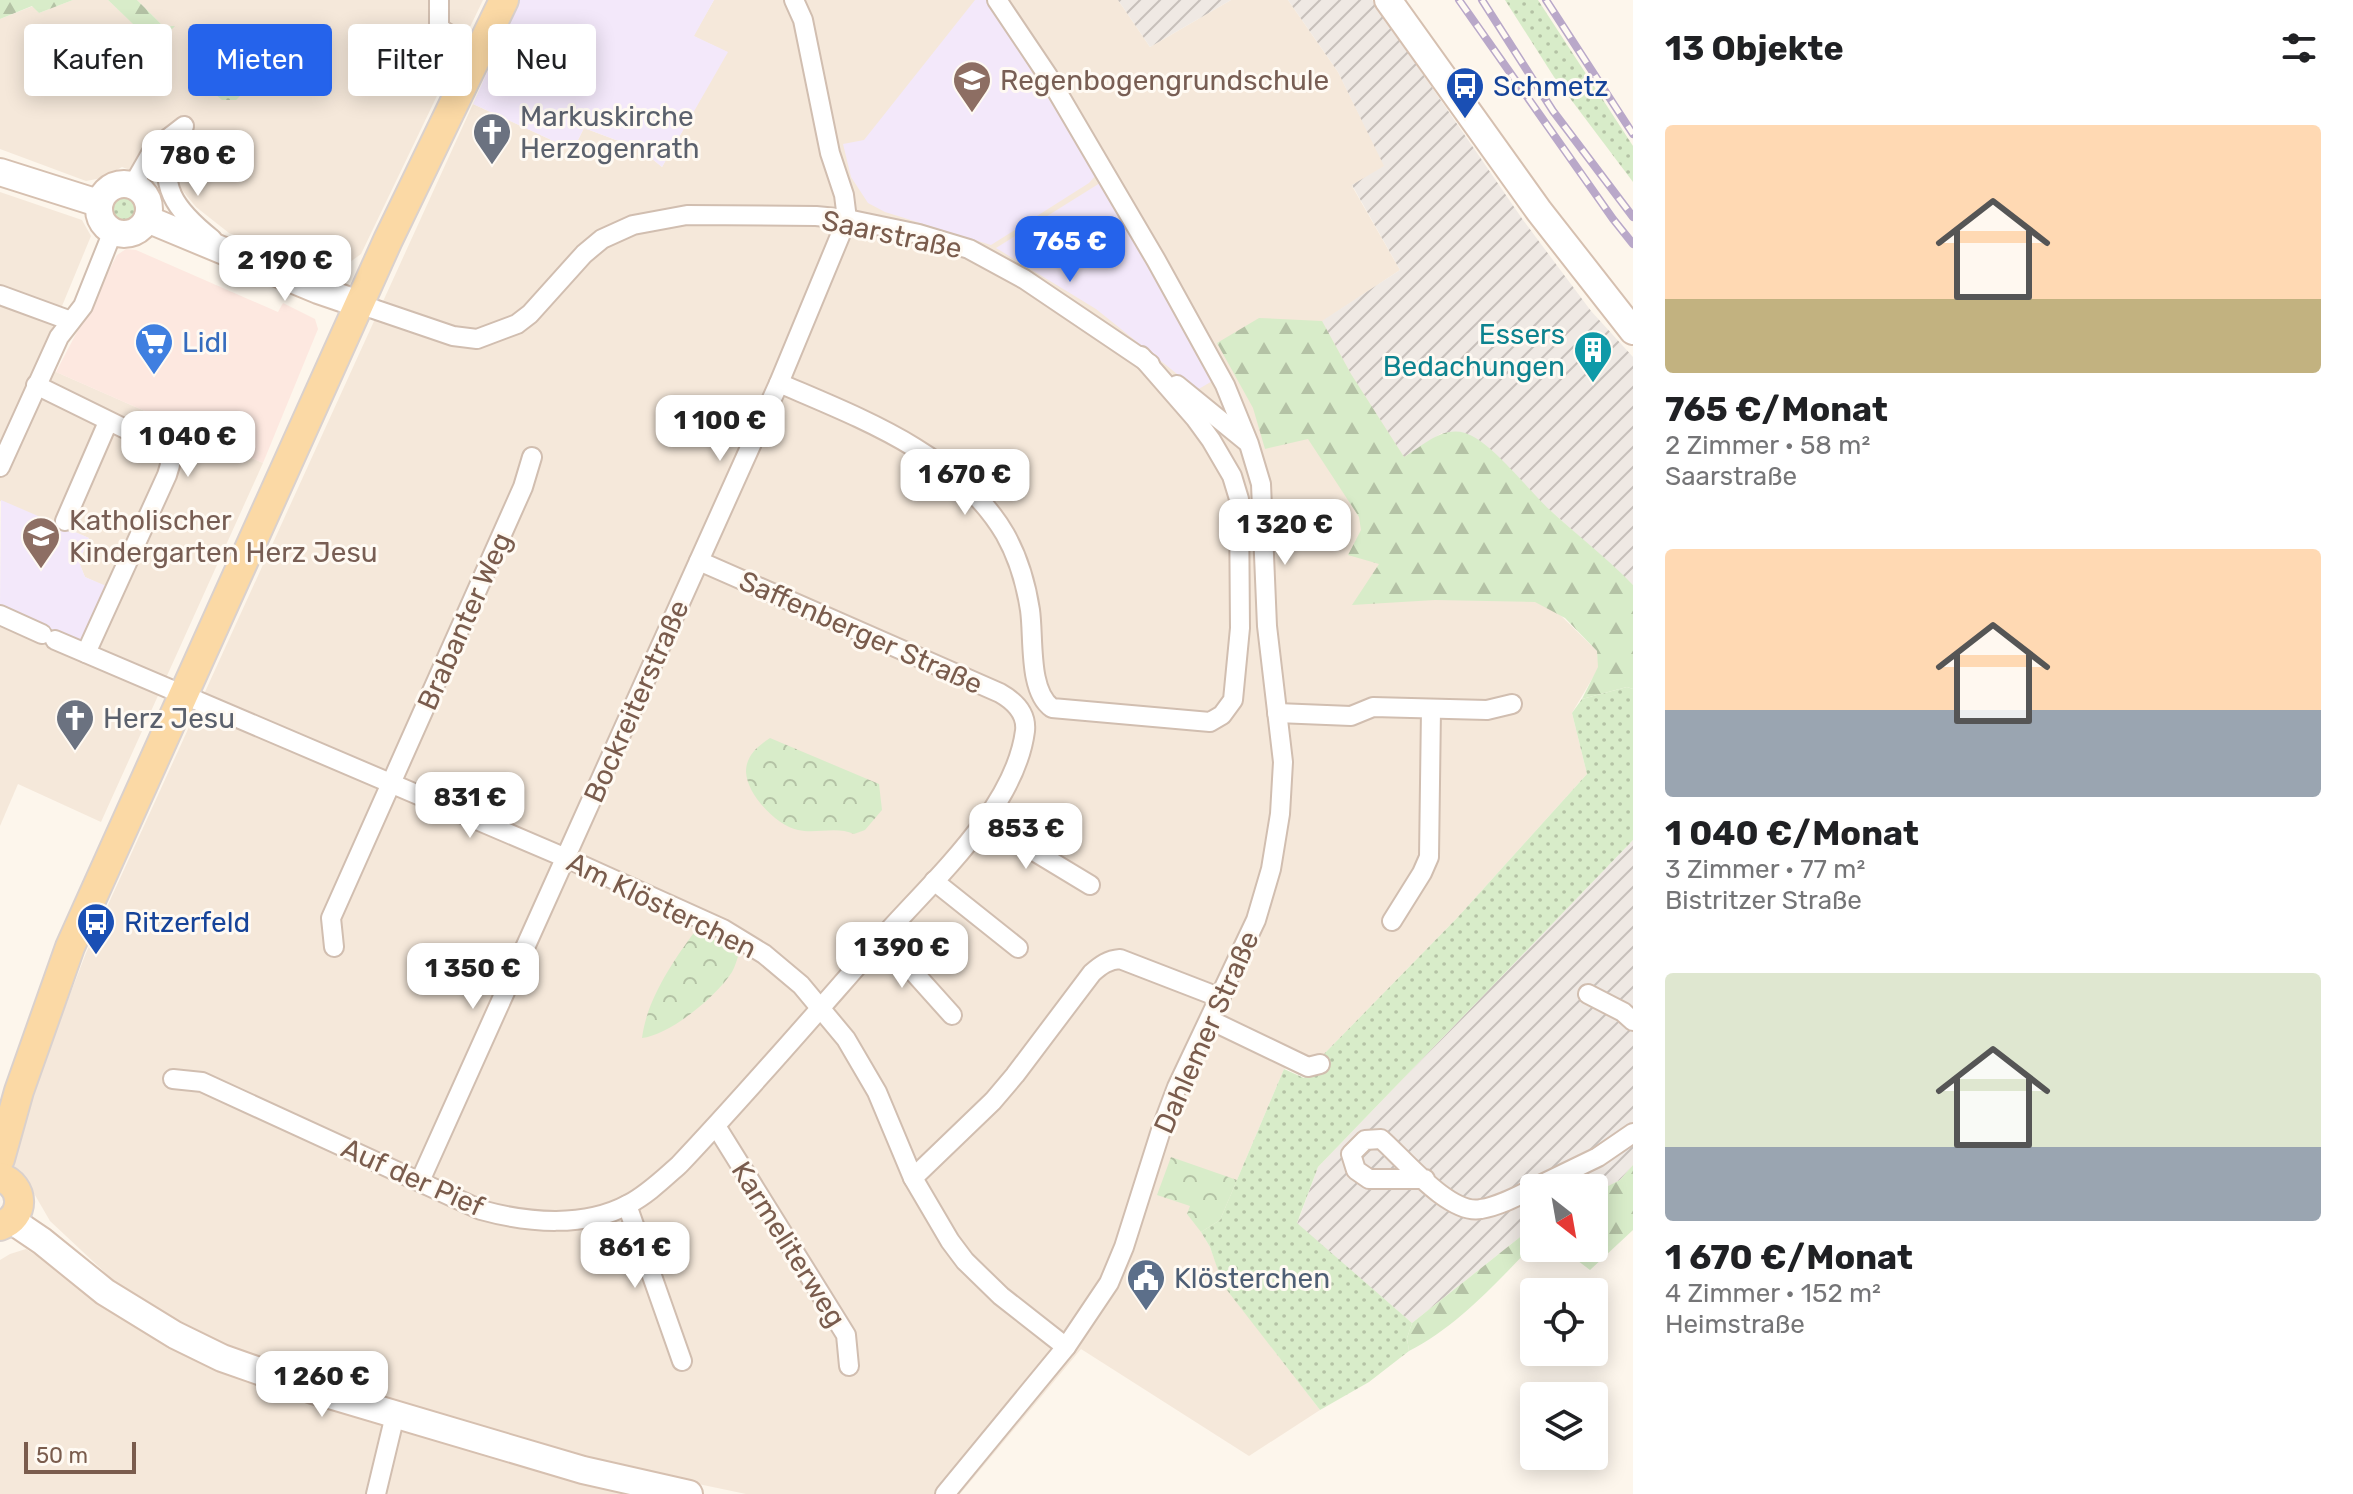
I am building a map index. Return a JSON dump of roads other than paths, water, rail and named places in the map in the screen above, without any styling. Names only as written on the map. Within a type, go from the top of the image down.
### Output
[{"type":"main road","points":[[0,1159],[19,1091],[66,957],[359,304],[504,0]]},
{"type":"main road","points":[[1388,0],[1539,211],[1633,331]]},
{"type":"main road","points":[[0,172],[98,203]]},
{"type":"main road","points":[[116,184],[133,185],[146,195],[149,203],[147,219],[136,231],[128,234],[113,231],[100,219],[98,203],[108,188],[116,184]]},
{"type":"main road","points":[[147,219],[359,304]]},
{"type":"main road","points":[[0,1177],[11,1183],[19,1197],[17,1214],[6,1223],[42,1241],[105,1292],[191,1344],[259,1372],[395,1415],[583,1470],[689,1494]]},
{"type":"street","points":[[439,0],[439,28],[478,52]]},
{"type":"street","points":[[794,0],[803,20],[847,219]]},
{"type":"street","points":[[997,0],[1048,76],[1156,260],[1225,385],[1249,444],[1261,484],[1267,626],[1276,707],[1351,716],[1373,707],[1487,710],[1512,704]]},
{"type":"street","points":[[133,185],[153,150],[177,132],[166,168],[167,185],[193,223],[230,253]]},
{"type":"street","name":"Saarstraße","points":[[359,304],[453,336],[477,339],[517,324],[530,314],[584,254],[602,239],[633,225],[687,215],[847,219],[919,234],[969,249],[1012,271],[1141,356],[1249,444]]},
{"type":"street","name":"Bockreiterstraße","points":[[420,1181],[779,383],[847,219]]},
{"type":"street","points":[[0,467],[59,337],[83,306],[113,231]]},
{"type":"street","points":[[0,295],[71,321]]},
{"type":"street","points":[[779,383],[905,441],[945,469],[987,510],[1004,533],[1022,574],[1030,609],[1040,697],[1052,708],[1210,722],[1222,715],[1233,700],[1240,628],[1239,499],[1232,476],[1211,440],[1141,356]]},
{"type":"street","points":[[36,385],[169,451],[170,465],[86,653]]},
{"type":"street","points":[[65,521],[108,422]]},
{"type":"street","name":"Brabanter Weg","points":[[334,947],[331,918],[523,487],[532,457]]},
{"type":"street","name":"Saffenberger Straße","points":[[699,561],[1000,693],[1019,708]]},
{"type":"street","name":"Am Klösterchen","points":[[0,615],[566,858],[750,944],[783,969],[822,1008],[846,1039],[877,1092],[913,1178],[937,1221],[965,1261],[1001,1296],[1066,1347]]},
{"type":"street","name":"Dahlemer Straße","points":[[945,1494],[1066,1347],[1109,1283],[1124,1247],[1172,1100],[1256,920],[1271,869],[1280,814],[1283,762],[1276,707]]},
{"type":"street","name":"Auf der Pief","points":[[173,1079],[202,1082],[481,1210],[521,1219],[575,1220],[598,1216],[627,1205],[657,1184],[716,1126],[963,850],[1007,783],[1019,753],[1025,725],[1019,708]]},
{"type":"street","points":[[1392,921],[1429,857],[1431,709]]},
{"type":"street","points":[[984,821],[1090,885]]},
{"type":"street","points":[[934,881],[1018,948]]},
{"type":"street","points":[[882,937],[952,1015]]},
{"type":"street","points":[[913,1178],[1000,1092],[1092,973],[1102,965],[1120,959],[1221,998]]},
{"type":"street","points":[[1588,994],[1623,1012],[1633,1021]]},
{"type":"street","points":[[1210,1020],[1308,1067],[1320,1064]]},
{"type":"street","name":"Karmeliterweg","points":[[716,1126],[846,1335],[849,1366]]},
{"type":"street","points":[[1563,1174],[1598,1157],[1633,1133]]},
{"type":"street","points":[[1425,1179],[1463,1209],[1479,1210],[1520,1194]]},
{"type":"street","points":[[627,1205],[682,1361]]},
{"type":"street","points":[[376,1494],[395,1415]]},
{"type":"railway","points":[[1459,0],[1633,244]]},
{"type":"railway","points":[[1482,0],[1553,111],[1633,217]]},
{"type":"railway","points":[[1546,0],[1633,134]]},
{"type":"place","name":"Regenbogengrundschule","points":[[972,114]]},
{"type":"place","name":"Schmetz","points":[[1465,120]]},
{"type":"place","name":"Markuskirche Herzogenrath","points":[[492,166]]},
{"type":"place","name":"Lidl","points":[[154,376]]},
{"type":"place","name":"Essers Bedachungen","points":[[1593,384]]},
{"type":"place","name":"Katholischer Kindergarten Herz Jesu","points":[[41,570]]},
{"type":"place","name":"Herz Jesu","points":[[75,752]]},
{"type":"place","name":"Ritzerfeld","points":[[96,956]]},
{"type":"place","name":"Klösterchen","points":[[1146,1312]]}]
